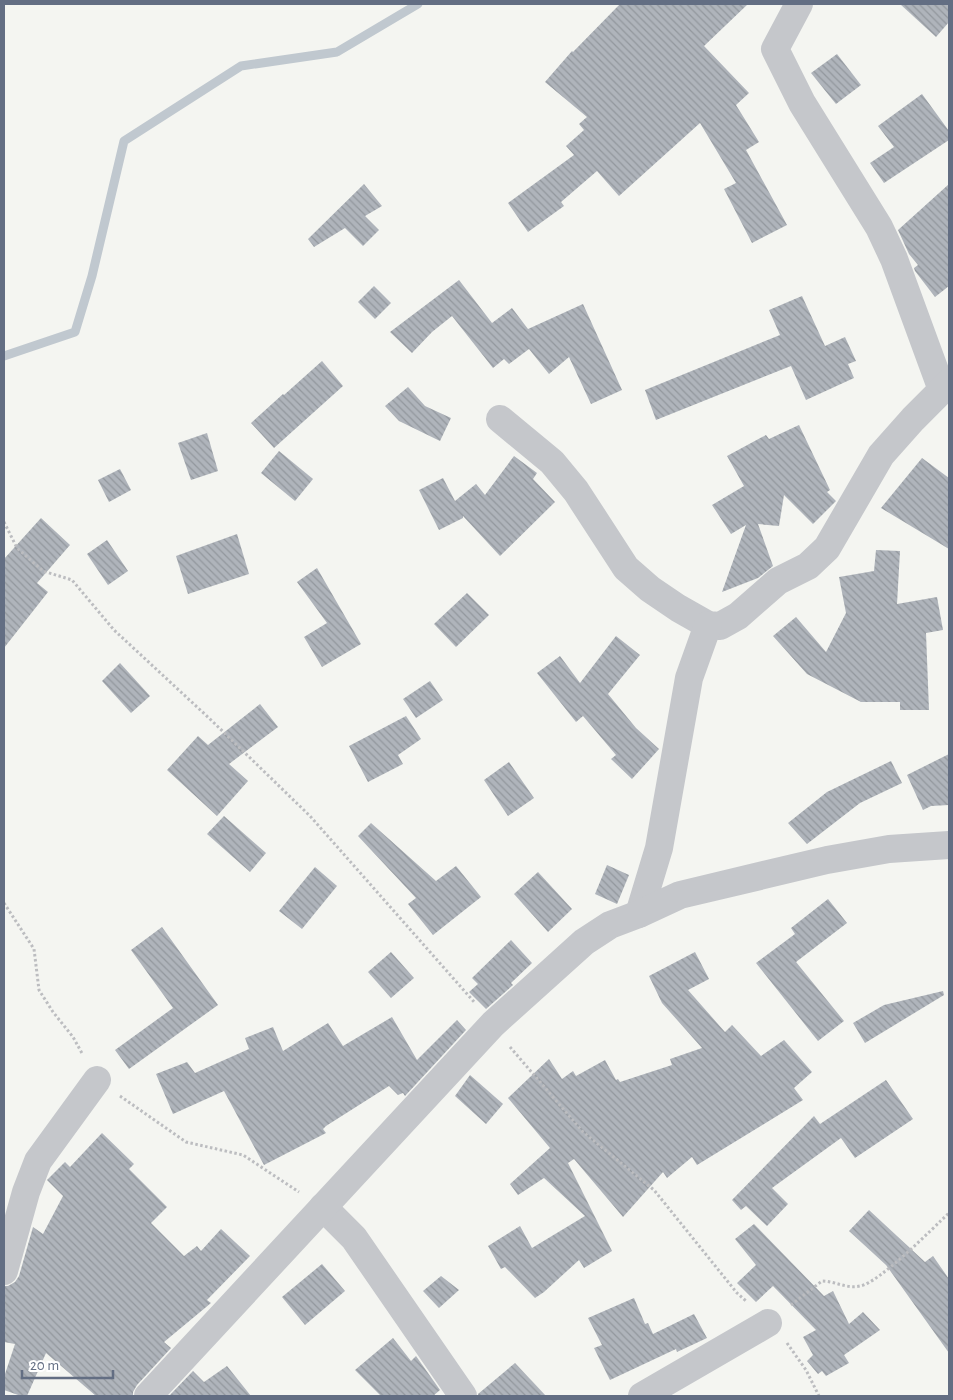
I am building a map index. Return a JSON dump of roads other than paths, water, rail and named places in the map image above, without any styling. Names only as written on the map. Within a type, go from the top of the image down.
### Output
[{"type":"street","points":[[500,419],[558,469],[576,491],[626,568],[650,589],[708,625],[720,626],[738,616],[778,581],[808,566],[827,548],[881,455],[913,419],[946,387],[879,227],[802,103],[774,49],[799,4]]},
{"type":"street","points":[[639,914],[659,848],[689,678],[708,625]]},
{"type":"street","points":[[148,1396],[493,1024],[584,942],[610,925],[680,895],[827,860],[889,849],[949,845]]},
{"type":"street","points":[[4,1272],[26,1192],[38,1161],[98,1080]]},
{"type":"street","points":[[323,1208],[354,1238],[463,1396]]},
{"type":"street","points":[[642,1396],[768,1323]]},
{"type":"waterway","points":[[4,356],[75,332],[92,276],[124,141],[241,66],[337,52],[418,4]]}]
